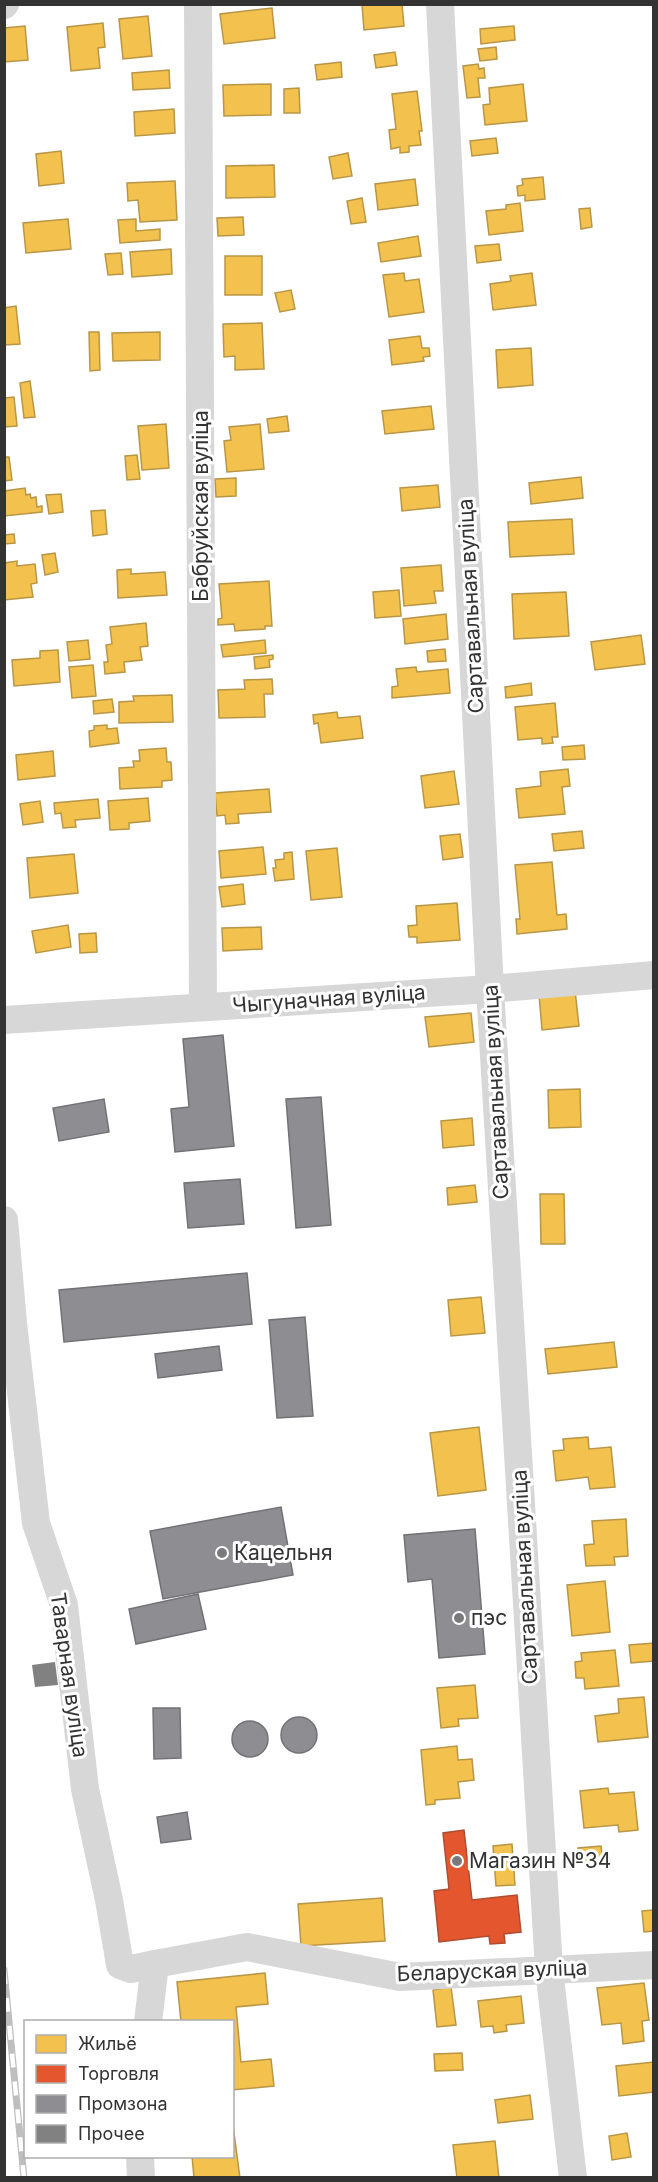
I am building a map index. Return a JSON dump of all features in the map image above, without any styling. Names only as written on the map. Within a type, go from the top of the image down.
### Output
[{"type":"street","name":"Бабруйская вуліца","points":[[198,4],[203,1007]]},
{"type":"street","name":"Сартавальная вуліца","points":[[440,4],[490,989],[549,1970],[573,2178]]},
{"type":"street","name":"Чыгуначная вуліца","points":[[4,1020],[490,989],[654,975]]},
{"type":"street","name":"Таварная вуліца","points":[[4,1220],[13,1323],[36,1523],[64,1605],[85,1789],[109,1900],[120,1965],[131,1969],[155,1964]]},
{"type":"street","name":"Беларуская вуліца","points":[[155,1964],[247,1947],[400,1977],[654,1965]]},
{"type":"street","points":[[148,2020],[155,1964]]},
{"type":"street","points":[[140,2158],[141,2178]]},
{"type":"building: Жильё","points":[[362,4],[402,4],[404,26],[364,30]]},
{"type":"building: Жильё","points":[[272,8],[275,38],[224,44],[220,14]]},
{"type":"building: Жильё","points":[[148,16],[152,56],[123,59],[119,19]]},
{"type":"building: Жильё","points":[[103,23],[105,47],[98,48],[100,68],[71,71],[67,27]]},
{"type":"building: Жильё","points":[[25,26],[28,60],[4,62],[4,28]]},
{"type":"building: Жильё","points":[[514,26],[515,40],[481,44],[480,29]]},
{"type":"building: Жильё","points":[[496,47],[497,59],[480,61],[478,49]]},
{"type":"building: Жильё","points":[[395,52],[397,65],[376,68],[374,55]]},
{"type":"building: Жильё","points":[[341,62],[342,77],[317,80],[315,65]]},
{"type":"building: Жильё","points":[[478,64],[479,69],[484,68],[485,78],[478,78],[480,97],[467,98],[463,66]]},
{"type":"building: Жильё","points":[[169,70],[170,88],[133,90],[132,73]]},
{"type":"building: Жильё","points":[[271,84],[271,115],[224,116],[223,85]]},
{"type":"building: Жильё","points":[[523,84],[527,121],[485,125],[483,105],[490,104],[489,88]]},
{"type":"building: Жильё","points":[[299,88],[300,113],[284,113],[284,89]]},
{"type":"building: Жильё","points":[[417,91],[422,131],[419,131],[421,145],[409,146],[409,152],[400,153],[400,147],[391,149],[389,130],[396,129],[392,94]]},
{"type":"building: Жильё","points":[[174,109],[175,133],[135,136],[134,112]]},
{"type":"building: Жильё","points":[[496,138],[498,153],[472,156],[470,141]]},
{"type":"building: Жильё","points":[[61,151],[64,183],[39,186],[36,154]]},
{"type":"building: Жильё","points":[[348,153],[352,176],[333,179],[329,157]]},
{"type":"building: Жильё","points":[[274,165],[275,197],[226,198],[226,166]]},
{"type":"building: Жильё","points":[[543,177],[545,199],[525,201],[525,195],[518,196],[517,186],[523,185],[522,179]]},
{"type":"building: Жильё","points":[[415,179],[418,205],[378,210],[375,184]]},
{"type":"building: Жильё","points":[[175,181],[177,220],[140,222],[138,200],[128,201],[127,183]]},
{"type":"building: Жильё","points":[[362,198],[366,222],[351,224],[347,201]]},
{"type":"building: Жильё","points":[[520,203],[523,231],[489,235],[486,211],[506,209],[506,205]]},
{"type":"building: Жильё","points":[[590,208],[592,227],[581,229],[579,209]]},
{"type":"building: Жильё","points":[[243,217],[244,235],[218,236],[217,218]]},
{"type":"building: Жильё","points":[[68,219],[71,249],[26,253],[23,223]]},
{"type":"building: Жильё","points":[[136,219],[136,231],[160,229],[160,240],[120,243],[118,220]]},
{"type":"building: Жильё","points":[[418,236],[421,256],[381,262],[378,243]]},
{"type":"building: Жильё","points":[[499,244],[501,260],[477,263],[475,246]]},
{"type":"building: Жильё","points":[[171,249],[172,274],[132,277],[130,252]]},
{"type":"building: Жильё","points":[[121,253],[123,274],[108,275],[105,254]]},
{"type":"building: Жильё","points":[[225,256],[262,256],[262,295],[225,295]]},
{"type":"building: Жильё","points":[[404,273],[405,281],[419,279],[424,312],[389,317],[383,275]]},
{"type":"building: Жильё","points":[[532,273],[536,305],[493,310],[490,284],[511,281],[510,276]]},
{"type":"building: Жильё","points":[[291,290],[295,309],[280,312],[275,293]]},
{"type":"building: Жильё","points":[[16,306],[20,344],[5,345],[4,308]]},
{"type":"building: Жильё","points":[[262,323],[264,369],[235,370],[235,356],[224,357],[223,324]]},
{"type":"building: Жильё","points":[[89,332],[99,332],[100,370],[90,371]]},
{"type":"building: Жильё","points":[[160,332],[160,360],[113,361],[112,333]]},
{"type":"building: Жильё","points":[[420,336],[422,348],[429,348],[430,356],[423,357],[424,361],[392,365],[389,340]]},
{"type":"building: Жильё","points":[[531,348],[533,385],[498,388],[496,350]]},
{"type":"building: Жильё","points":[[30,381],[35,417],[24,418],[20,383]]},
{"type":"building: Жильё","points":[[14,397],[17,426],[4,427],[4,398]]},
{"type":"building: Жильё","points":[[431,406],[434,429],[385,434],[382,411]]},
{"type":"building: Жильё","points":[[287,416],[289,431],[269,433],[267,419]]},
{"type":"building: Жильё","points":[[166,424],[169,468],[142,470],[138,426]]},
{"type":"building: Жильё","points":[[260,424],[264,469],[227,472],[224,441],[231,440],[229,427]]},
{"type":"building: Жильё","points":[[137,455],[140,479],[127,480],[125,456]]},
{"type":"building: Жильё","points":[[4,457],[9,457],[12,480],[4,481]]},
{"type":"building: Жильё","points":[[581,477],[583,498],[531,504],[529,483]]},
{"type":"building: Жильё","points":[[236,478],[236,496],[216,497],[215,479]]},
{"type":"building: Жильё","points":[[438,485],[440,507],[402,511],[400,488]]},
{"type":"building: Жильё","points":[[25,488],[26,495],[30,494],[31,498],[36,497],[37,507],[42,506],[42,512],[4,516],[4,491]]},
{"type":"building: Жильё","points":[[61,494],[63,512],[49,514],[46,495]]},
{"type":"building: Жильё","points":[[105,510],[107,534],[93,536],[91,511]]},
{"type":"building: Жильё","points":[[572,519],[574,554],[510,557],[508,522]]},
{"type":"building: Жильё","points":[[14,534],[15,543],[4,544],[4,535]]},
{"type":"building: Жильё","points":[[55,553],[58,572],[45,575],[42,555]]},
{"type":"building: Жильё","points":[[17,561],[17,566],[35,564],[37,583],[31,584],[33,597],[4,600],[4,563]]},
{"type":"building: Жильё","points":[[441,565],[443,591],[434,591],[436,603],[404,606],[401,568]]},
{"type":"building: Жильё","points":[[131,569],[131,574],[165,572],[167,595],[118,598],[117,570]]},
{"type":"building: Жильё","points":[[269,581],[272,626],[265,626],[265,629],[235,631],[234,624],[218,625],[218,619],[222,618],[219,584]]},
{"type":"building: Жильё","points":[[399,590],[401,616],[375,618],[373,592]]},
{"type":"building: Жильё","points":[[566,592],[569,636],[514,639],[512,594]]},
{"type":"building: Жильё","points":[[446,614],[448,639],[405,644],[403,619]]},
{"type":"building: Жильё","points":[[146,623],[148,646],[140,647],[142,660],[124,662],[125,672],[105,674],[104,662],[108,662],[106,645],[112,644],[110,627]]},
{"type":"building: Жильё","points":[[641,635],[645,664],[595,670],[591,642]]},
{"type":"building: Жильё","points":[[88,640],[90,659],[69,661],[67,642]]},
{"type":"building: Жильё","points":[[265,640],[266,653],[223,657],[221,645]]},
{"type":"building: Жильё","points":[[445,649],[446,661],[428,662],[427,651]]},
{"type":"building: Жильё","points":[[58,650],[60,682],[14,686],[12,660],[40,658],[40,651]]},
{"type":"building: Жильё","points":[[273,655],[273,659],[269,660],[270,667],[255,669],[254,657]]},
{"type":"building: Жильё","points":[[93,665],[96,696],[72,698],[69,667]]},
{"type":"building: Жильё","points":[[416,667],[417,672],[448,669],[450,693],[392,698],[392,687],[398,686],[396,669]]},
{"type":"building: Жильё","points":[[272,679],[273,694],[264,694],[265,717],[219,718],[218,690],[245,689],[244,680]]},
{"type":"building: Жильё","points":[[531,683],[532,695],[506,698],[505,687]]},
{"type":"building: Жильё","points":[[172,695],[173,722],[119,723],[119,702],[134,701],[133,696]]},
{"type":"building: Жильё","points":[[112,699],[114,712],[94,714],[93,701]]},
{"type":"building: Жильё","points":[[555,703],[558,737],[552,737],[553,743],[542,744],[542,738],[518,740],[515,707]]},
{"type":"building: Жильё","points":[[337,712],[338,718],[360,716],[363,738],[321,743],[318,723],[314,724],[313,715]]},
{"type":"building: Жильё","points":[[107,725],[107,729],[117,728],[119,743],[90,747],[89,731],[94,730],[94,726]]},
{"type":"building: Жильё","points":[[584,745],[585,759],[563,760],[562,747]]},
{"type":"building: Жильё","points":[[166,748],[167,762],[171,762],[172,780],[162,781],[162,787],[120,789],[119,768],[134,767],[133,761],[140,761],[139,750]]},
{"type":"building: Жильё","points":[[53,751],[55,776],[18,780],[16,755]]},
{"type":"building: Жильё","points":[[568,769],[570,786],[562,787],[565,814],[519,818],[516,789],[541,786],[540,772]]},
{"type":"building: Жильё","points":[[454,771],[459,804],[425,808],[421,776]]},
{"type":"building: Жильё","points":[[269,789],[271,812],[238,814],[239,823],[226,824],[225,815],[217,816],[215,793]]},
{"type":"building: Жильё","points":[[148,798],[150,821],[129,823],[129,829],[110,830],[108,801]]},
{"type":"building: Жильё","points":[[98,799],[100,818],[75,820],[76,827],[63,828],[61,813],[55,814],[54,803]]},
{"type":"building: Жильё","points":[[40,801],[43,822],[23,825],[20,804]]},
{"type":"building: Жильё","points":[[582,831],[584,848],[554,851],[552,834]]},
{"type":"building: Жильё","points":[[460,834],[463,857],[443,860],[440,836]]},
{"type":"building: Жильё","points":[[263,847],[266,874],[221,878],[219,851]]},
{"type":"building: Жильё","points":[[337,848],[342,897],[311,900],[306,851]]},
{"type":"building: Жильё","points":[[292,852],[294,879],[275,881],[273,868],[276,868],[275,860],[284,859],[284,853]]},
{"type":"building: Жильё","points":[[74,854],[78,893],[30,898],[27,858]]},
{"type":"building: Жильё","points":[[552,862],[557,915],[566,914],[567,929],[517,934],[516,919],[520,919],[515,865]]},
{"type":"building: Жильё","points":[[243,884],[245,904],[222,907],[219,887]]},
{"type":"building: Жильё","points":[[457,903],[460,940],[417,943],[417,937],[409,937],[408,926],[417,925],[416,906]]},
{"type":"building: Жильё","points":[[68,925],[71,947],[36,953],[32,931]]},
{"type":"building: Жильё","points":[[261,927],[262,949],[223,951],[222,928]]},
{"type":"building: Жильё","points":[[96,933],[97,952],[80,953],[79,934]]},
{"type":"building: Жильё","points":[[575,990],[579,1026],[542,1030],[539,994]]},
{"type":"building: Жильё","points":[[471,1013],[474,1042],[429,1047],[425,1017]]},
{"type":"building: Жильё","points":[[580,1089],[581,1127],[549,1128],[548,1090]]},
{"type":"building: Жильё","points":[[472,1118],[474,1145],[443,1148],[441,1121]]},
{"type":"building: Жильё","points":[[475,1185],[477,1202],[448,1205],[447,1188]]},
{"type":"building: Жильё","points":[[540,1194],[564,1194],[565,1244],[541,1244]]},
{"type":"building: Жильё","points":[[481,1297],[485,1333],[451,1336],[448,1300]]},
{"type":"building: Жильё","points":[[614,1342],[617,1367],[548,1374],[545,1349]]},
{"type":"building: Жильё","points":[[479,1427],[486,1490],[438,1496],[430,1433]]},
{"type":"building: Жильё","points":[[588,1437],[589,1449],[611,1447],[615,1487],[590,1489],[588,1477],[556,1481],[553,1451],[564,1450],[563,1439]]},
{"type":"building: Жильё","points":[[626,1519],[628,1556],[614,1557],[615,1565],[586,1566],[584,1545],[594,1544],[592,1521]]},
{"type":"building: Жильё","points":[[605,1581],[610,1632],[572,1636],[567,1585]]},
{"type":"building: Жильё","points":[[654,1643],[654,1661],[631,1663],[629,1645]]},
{"type":"building: Жильё","points":[[615,1650],[619,1686],[585,1689],[584,1678],[576,1678],[575,1662],[582,1661],[581,1653]]},
{"type":"building: Жильё","points":[[475,1685],[478,1718],[458,1719],[459,1726],[441,1728],[437,1688]]},
{"type":"building: Жильё","points":[[644,1697],[648,1737],[598,1742],[595,1716],[619,1713],[618,1699]]},
{"type":"building: Жильё","points":[[457,1746],[458,1760],[472,1759],[474,1780],[458,1782],[460,1798],[435,1800],[435,1804],[426,1805],[421,1750]]},
{"type":"building: Жильё","points":[[608,1788],[609,1794],[634,1792],[638,1830],[619,1832],[618,1825],[584,1828],[580,1791]]},
{"type":"building: Жильё","points":[[512,1844],[515,1885],[496,1886],[493,1846]]},
{"type":"building: Жильё","points":[[601,1846],[603,1863],[579,1865],[578,1848]]},
{"type":"building: Жильё","points":[[382,1898],[385,1941],[301,1946],[298,1904]]},
{"type":"building: Жильё","points":[[654,1910],[654,1931],[644,1932],[642,1911]]},
{"type":"building: Жильё","points":[[265,1973],[268,2004],[236,2007],[241,2062],[271,2059],[274,2086],[234,2090],[234,2020],[181,2020],[177,1982]]},
{"type":"building: Жильё","points":[[644,1983],[649,2020],[642,2021],[644,2041],[623,2044],[621,2023],[602,2025],[597,1988]]},
{"type":"building: Жильё","points":[[451,1987],[456,2025],[437,2027],[433,1990]]},
{"type":"building: Жильё","points":[[521,1996],[524,2023],[506,2025],[507,2031],[494,2033],[493,2026],[481,2027],[478,2001]]},
{"type":"building: Жильё","points":[[462,2053],[463,2070],[435,2071],[434,2054]]},
{"type":"building: Жильё","points":[[654,2062],[654,2092],[619,2096],[616,2066]]},
{"type":"building: Жильё","points":[[530,2095],[533,2119],[498,2123],[495,2100]]},
{"type":"building: Жильё","points":[[234,2133],[240,2178],[194,2178],[192,2158],[234,2158]]},
{"type":"building: Жильё","points":[[627,2133],[631,2157],[612,2160],[609,2136]]},
{"type":"building: Жильё","points":[[495,2141],[499,2178],[457,2178],[453,2145]]},
{"type":"building: Торговля","name":"Магазин №34","points":[[464,1830],[472,1900],[517,1895],[521,1932],[504,1934],[505,1943],[490,1944],[489,1936],[439,1942],[434,1891],[449,1889],[443,1833]]},
{"type":"building: Промзона","points":[[223,1035],[234,1146],[175,1152],[171,1109],[189,1107],[183,1039]]},
{"type":"building: Промзона","points":[[321,1097],[331,1225],[296,1228],[286,1099]]},
{"type":"building: Промзона","points":[[104,1099],[109,1132],[59,1141],[53,1108]]},
{"type":"building: Промзона","points":[[240,1179],[244,1224],[188,1228],[184,1183]]},
{"type":"building: Промзона","points":[[247,1273],[252,1324],[64,1342],[59,1290]]},
{"type":"building: Промзона","points":[[305,1317],[313,1416],[277,1418],[269,1320]]},
{"type":"building: Промзона","points":[[219,1346],[222,1370],[158,1378],[155,1354]]},
{"type":"building: Промзона","name":"Кацельня","points":[[281,1507],[293,1575],[163,1599],[150,1531]]},
{"type":"building: Промзона","name":"пэс","points":[[475,1529],[485,1654],[439,1658],[432,1579],[408,1582],[404,1535]]},
{"type":"building: Промзона","points":[[198,1594],[206,1629],[136,1644],[129,1609]]},
{"type":"building: Промзона","points":[[153,1708],[180,1708],[181,1758],[154,1759]]},
{"type":"building: Промзона","points":[[299,1717],[312,1722],[317,1735],[312,1748],[299,1753],[286,1748],[281,1735],[286,1722]]},
{"type":"building: Промзона","points":[[250,1721],[263,1726],[268,1739],[263,1752],[250,1757],[237,1752],[232,1739],[237,1726]]},
{"type":"building: Промзона","points":[[187,1812],[191,1839],[161,1843],[157,1817]]},
{"type":"building: Прочее","points":[[55,1662],[58,1685],[35,1687],[32,1665]]},
{"type":"railway","points":[[4,1970],[24,2178]]},
{"type":"place","name":"Кацельня","points":[[222,1553]]},
{"type":"place","name":"пэс","points":[[459,1618]]},
{"type":"place","name":"Магазин №34","points":[[457,1861]]}]
